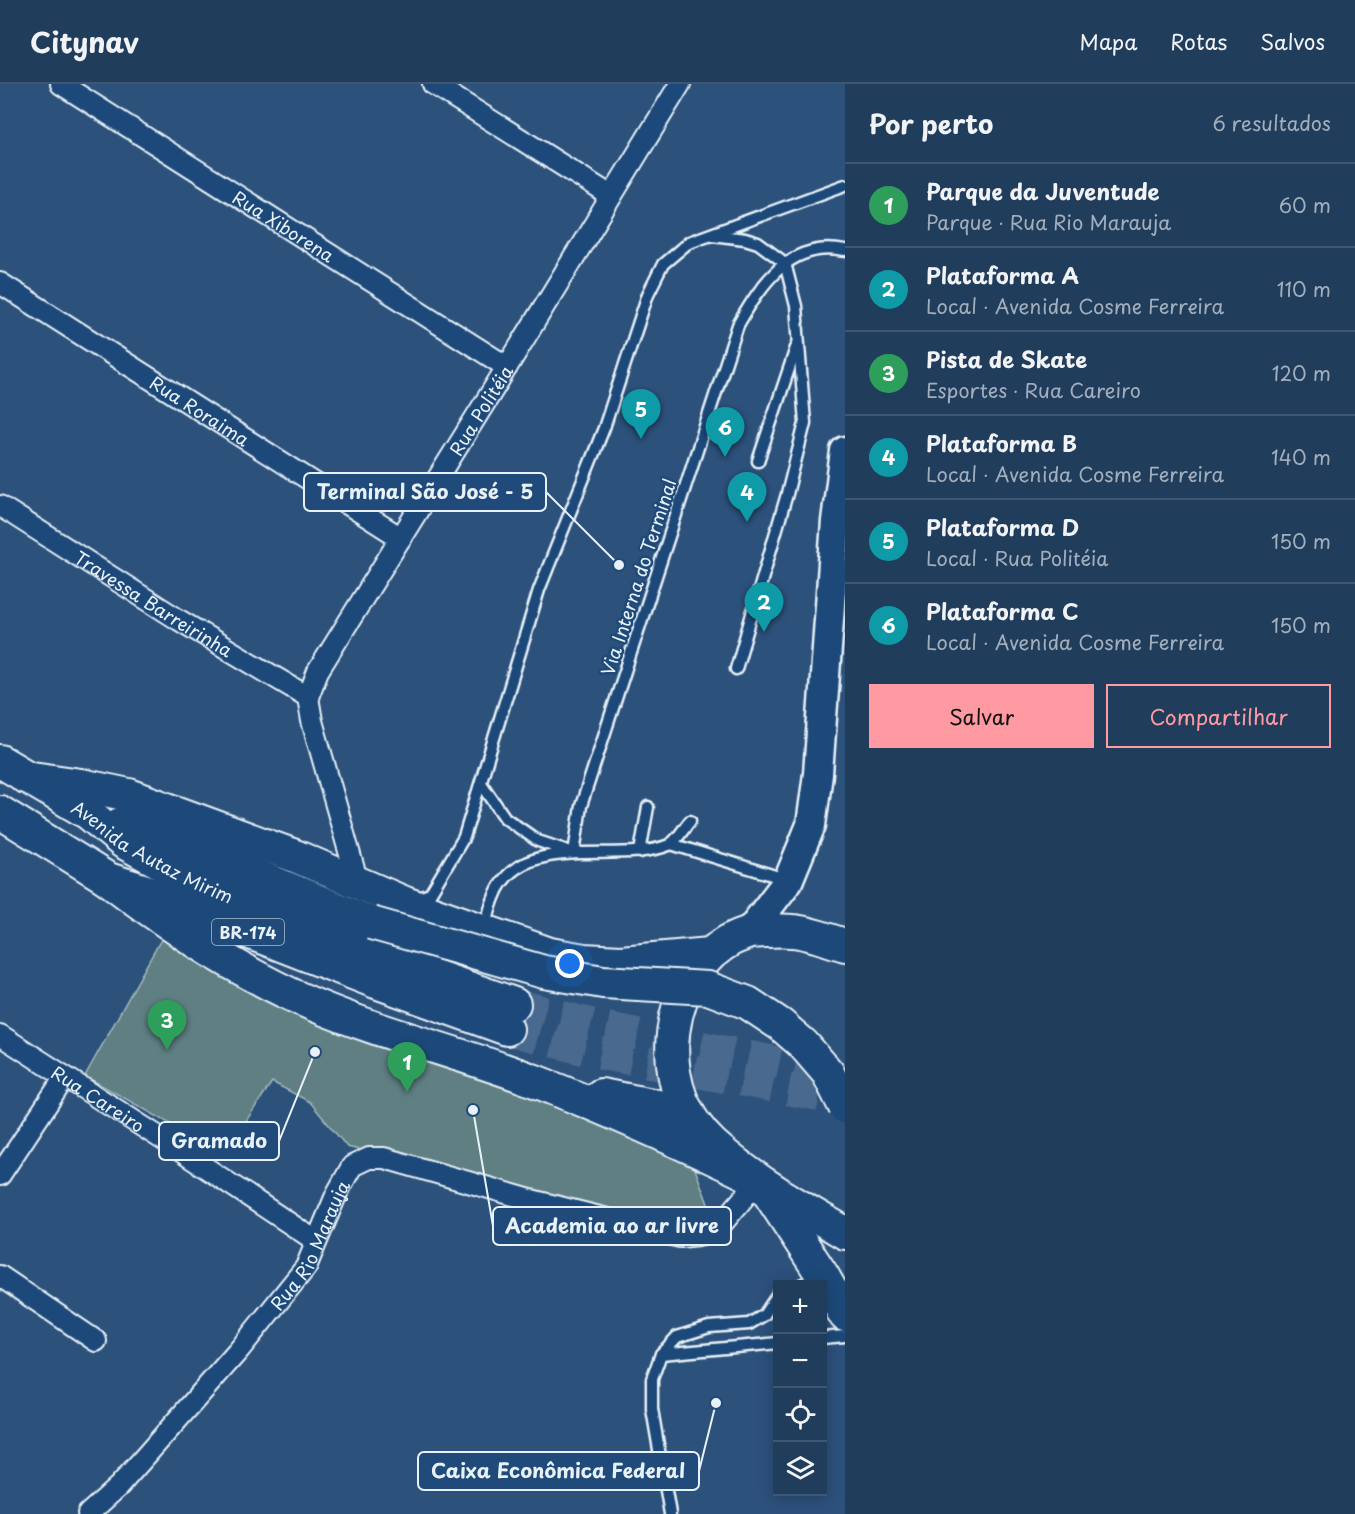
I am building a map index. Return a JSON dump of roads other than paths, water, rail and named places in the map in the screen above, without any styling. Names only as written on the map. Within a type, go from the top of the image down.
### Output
[{"type":"main road","points":[[748,932],[788,880],[811,825],[818,774],[836,520],[845,451]]},
{"type":"main road","points":[[13,769],[129,795],[237,833],[405,903],[550,954],[584,960],[621,962],[710,954]]},
{"type":"main road","name":"Avenida Autaz Mirim","points":[[0,812],[108,879],[165,897],[212,918],[354,973],[511,1016],[187,877],[123,842],[88,813],[13,769]]},
{"type":"main road","points":[[88,813],[179,843],[371,923],[544,972],[603,982],[708,988],[748,1003],[781,1025],[803,1044],[828,1073],[845,1107]]},
{"type":"main road","points":[[108,879],[148,910],[191,938],[312,1004],[536,1081],[649,1129],[758,1181],[845,1233]]},
{"type":"main road","points":[[813,1280],[758,1181],[713,1147],[687,1112],[680,1096],[673,1067],[672,1036],[678,1006],[690,979],[710,954],[730,940],[748,932],[794,931],[845,945]]},
{"type":"main road","points":[[536,1081],[687,1112]]},
{"type":"main road","points":[[827,1295],[845,1315]]},
{"type":"street","name":"Rua Xiborena","points":[[61,84],[507,368]]},
{"type":"street","points":[[433,84],[611,196]]},
{"type":"street","name":"Rua Politéia","points":[[308,697],[318,671],[507,368],[680,84]]},
{"type":"street","name":"Rua Roraima","points":[[0,283],[401,538]]},
{"type":"street","name":"Travessa Barreirinha","points":[[0,506],[179,620],[308,697]]},
{"type":"street","points":[[308,697],[312,722],[358,883]]},
{"type":"street","name":"Rua Careiro","points":[[0,1035],[316,1241]]},
{"type":"street","points":[[0,1175],[65,1077]]},
{"type":"street","name":"Rua Rio Marauja","points":[[88,1514],[119,1486],[239,1350],[306,1267],[337,1193],[352,1166],[369,1158],[384,1158],[531,1200],[680,1237],[708,1234],[720,1226],[758,1181]]},
{"type":"street","points":[[0,1276],[96,1341]]},
{"type":"lane","points":[[405,903],[430,894],[464,837],[539,590],[604,428],[648,294],[663,264],[688,242],[845,185]]},
{"type":"lane","points":[[708,234],[746,239],[758,243],[785,262],[796,306],[800,340],[805,423],[787,494],[736,669]]},
{"type":"lane","points":[[785,262],[820,249],[845,251]]},
{"type":"lane","name":"Via Interna do Terminal","points":[[574,853],[581,806],[738,325],[758,290],[785,262]]},
{"type":"lane","points":[[758,461],[800,340]]},
{"type":"lane","points":[[481,783],[505,818],[538,841],[574,853]]},
{"type":"lane","points":[[640,852],[648,807]]},
{"type":"lane","points":[[671,844],[690,821]]},
{"type":"lane","points":[[492,934],[487,918],[498,886],[518,867],[547,855],[640,852],[671,844],[788,880]]},
{"type":"lane","points":[[670,1514],[652,1408],[652,1379],[661,1354],[677,1337],[710,1327],[749,1324],[764,1315],[773,1300]]},
{"type":"lane","points":[[827,1338],[845,1336]]},
{"type":"lane","points":[[661,1354],[773,1343]]},
{"type":"tunnel","points":[[514,1004],[598,1026],[844,1076]]},
{"type":"tunnel","points":[[507,1029],[597,1053],[845,1100]]},
{"type":"place","name":"Plataforma D","points":[[641,439]]},
{"type":"place","name":"Plataforma C","points":[[725,457]]},
{"type":"place","name":"Plataforma B","points":[[747,522]]},
{"type":"place","name":"Terminal São José - 5","points":[[619,565]]},
{"type":"place","name":"Plataforma A","points":[[764,632]]},
{"type":"place","name":"Pista de Skate","points":[[167,1050]]},
{"type":"place","name":"Gramado","points":[[315,1052]]},
{"type":"place","name":"Parque da Juventude","points":[[407,1092]]},
{"type":"place","name":"Academia ao ar livre","points":[[473,1110]]},
{"type":"place","name":"Caixa Econômica Federal","points":[[716,1403]]}]
